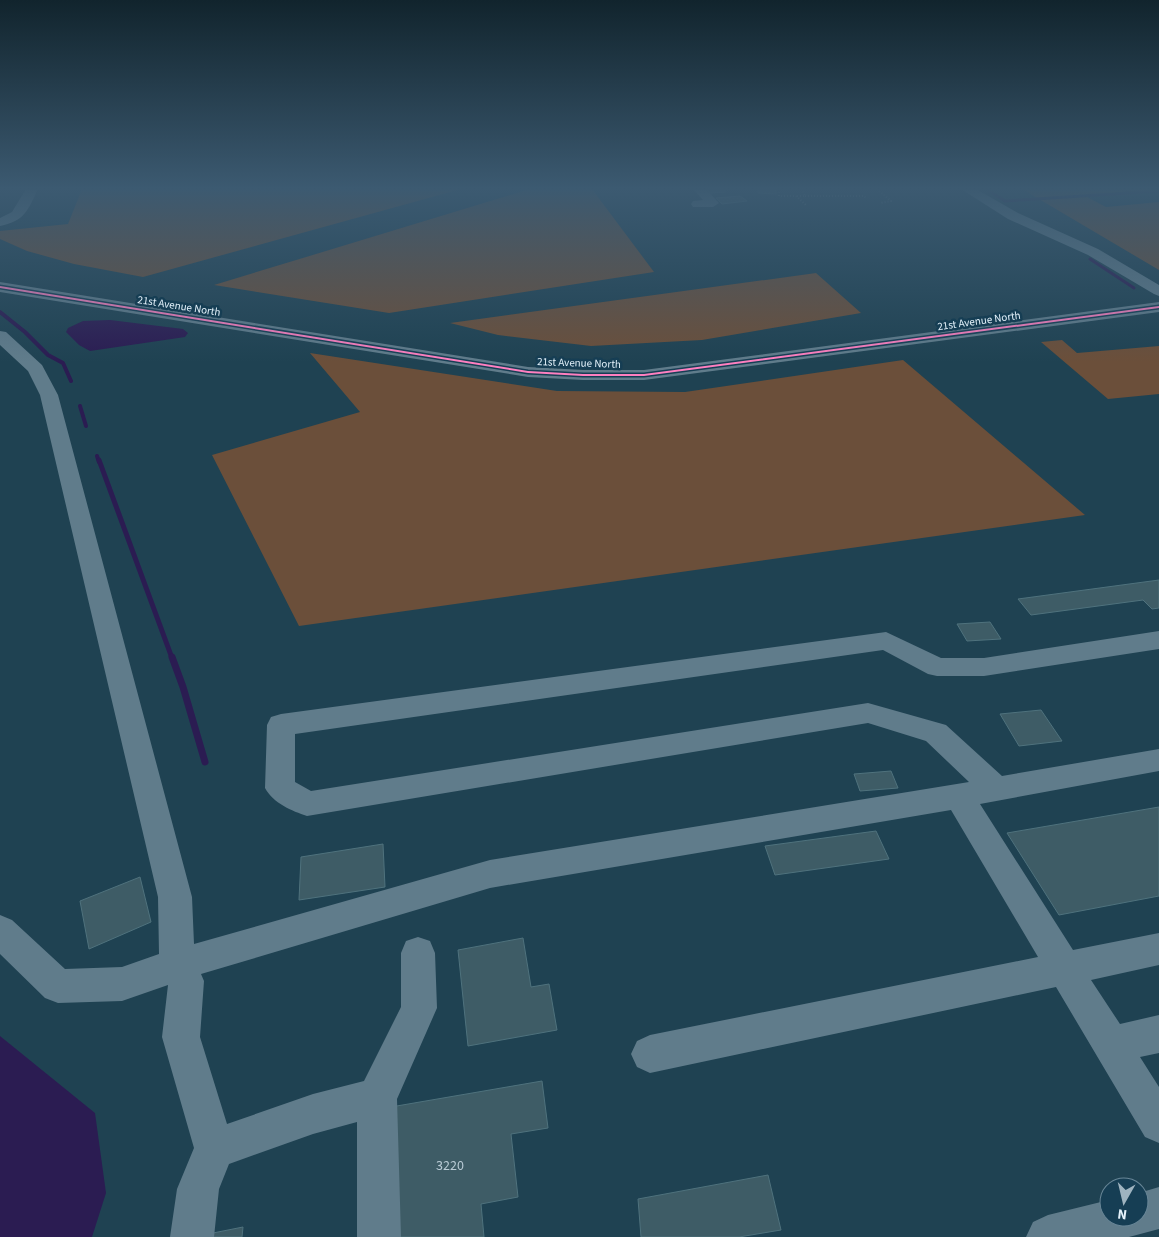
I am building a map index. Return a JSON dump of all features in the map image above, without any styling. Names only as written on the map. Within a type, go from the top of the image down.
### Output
[{"type":"street","points":[[1081,247],[1159,291]]},
{"type":"street","name":"21st Avenue North","points":[[0,277],[533,359],[598,363],[669,360],[1159,296]]},
{"type":"street","name":"21st Avenue North","points":[[0,287],[519,370],[584,375],[644,375],[1159,307]]},
{"type":"street","points":[[4,343],[36,369],[48,395],[175,897],[177,965],[186,981],[181,1036],[216,1149],[198,1189],[192,1237]]},
{"type":"street","points":[[996,789],[936,733],[868,713],[308,804],[280,788],[281,726],[886,641],[936,667],[984,667],[1159,640]]},
{"type":"street","points":[[0,931],[58,986],[122,984],[177,965],[490,874],[959,796],[1159,760]]},
{"type":"street","points":[[959,796],[1159,1122]]},
{"type":"street","points":[[650,1054],[1159,950]]},
{"type":"street","points":[[379,1237],[376,1097],[400,1054],[419,1008],[418,953]]},
{"type":"street","points":[[1112,1045],[1159,1034]]},
{"type":"street","points":[[216,1149],[313,1114],[376,1097]]},
{"type":"street","points":[[1048,1237],[1099,1224]]},
{"type":"shaded area","points":[[17,247],[252,247],[143,277],[74,264]]},
{"type":"shaded area","points":[[340,247],[635,247],[654,272],[389,313],[214,285]]},
{"type":"shaded area","points":[[1120,247],[1159,247],[1159,270]]},
{"type":"shaded area","points":[[816,273],[861,313],[702,340],[591,346],[498,335],[450,323]]},
{"type":"shaded area","points":[[110,320],[183,329],[188,333],[185,337],[90,351],[79,345],[66,332],[68,328],[83,321]]},
{"type":"shaded area","points":[[1062,340],[1077,353],[1159,346],[1159,394],[1108,399],[1041,342]]},
{"type":"shaded area","points":[[310,353],[557,391],[685,392],[903,360],[1085,515],[299,626],[212,455],[360,412]]},
{"type":"shaded area","points":[[0,1036],[95,1113],[106,1193],[92,1237],[0,1237]]},
{"type":"building","points":[[1159,580],[1159,608],[1152,609],[1143,600],[1031,615],[1018,599]]},
{"type":"building","points":[[990,622],[1001,639],[967,641],[957,624]]},
{"type":"building","points":[[1041,710],[1062,741],[1019,746],[1000,714]]},
{"type":"building","points":[[891,771],[898,788],[860,791],[854,774]]},
{"type":"building","points":[[1159,807],[1159,896],[1059,915],[1007,833]]},
{"type":"building","points":[[876,831],[889,859],[775,875],[765,846]]},
{"type":"building","points":[[383,844],[385,887],[299,900],[301,857]]},
{"type":"building","points":[[140,877],[151,922],[89,949],[80,901]]},
{"type":"building","points":[[523,938],[531,987],[549,984],[557,1030],[468,1046],[458,950]]},
{"type":"building","points":[[542,1081],[548,1128],[511,1134],[518,1197],[481,1204],[484,1237],[387,1237],[385,1108]]},
{"type":"building","points":[[768,1175],[781,1230],[739,1237],[641,1237],[638,1199]]},
{"type":"building","points":[[243,1227],[242,1237],[203,1237],[203,1235]]},
{"type":"waterway","points":[[1090,259],[1134,288]]},
{"type":"waterway","points":[[0,312],[25,332],[48,355],[63,363],[71,381]]},
{"type":"waterway","points":[[80,406],[86,426]]},
{"type":"waterway","points":[[97,456],[99,462]]},
{"type":"waterway","points":[[99,460],[172,658]]},
{"type":"waterway","points":[[172,657],[205,762]]},
{"type":"cycle path","points":[[0,287],[528,372],[583,375],[644,375],[1159,307]]}]
